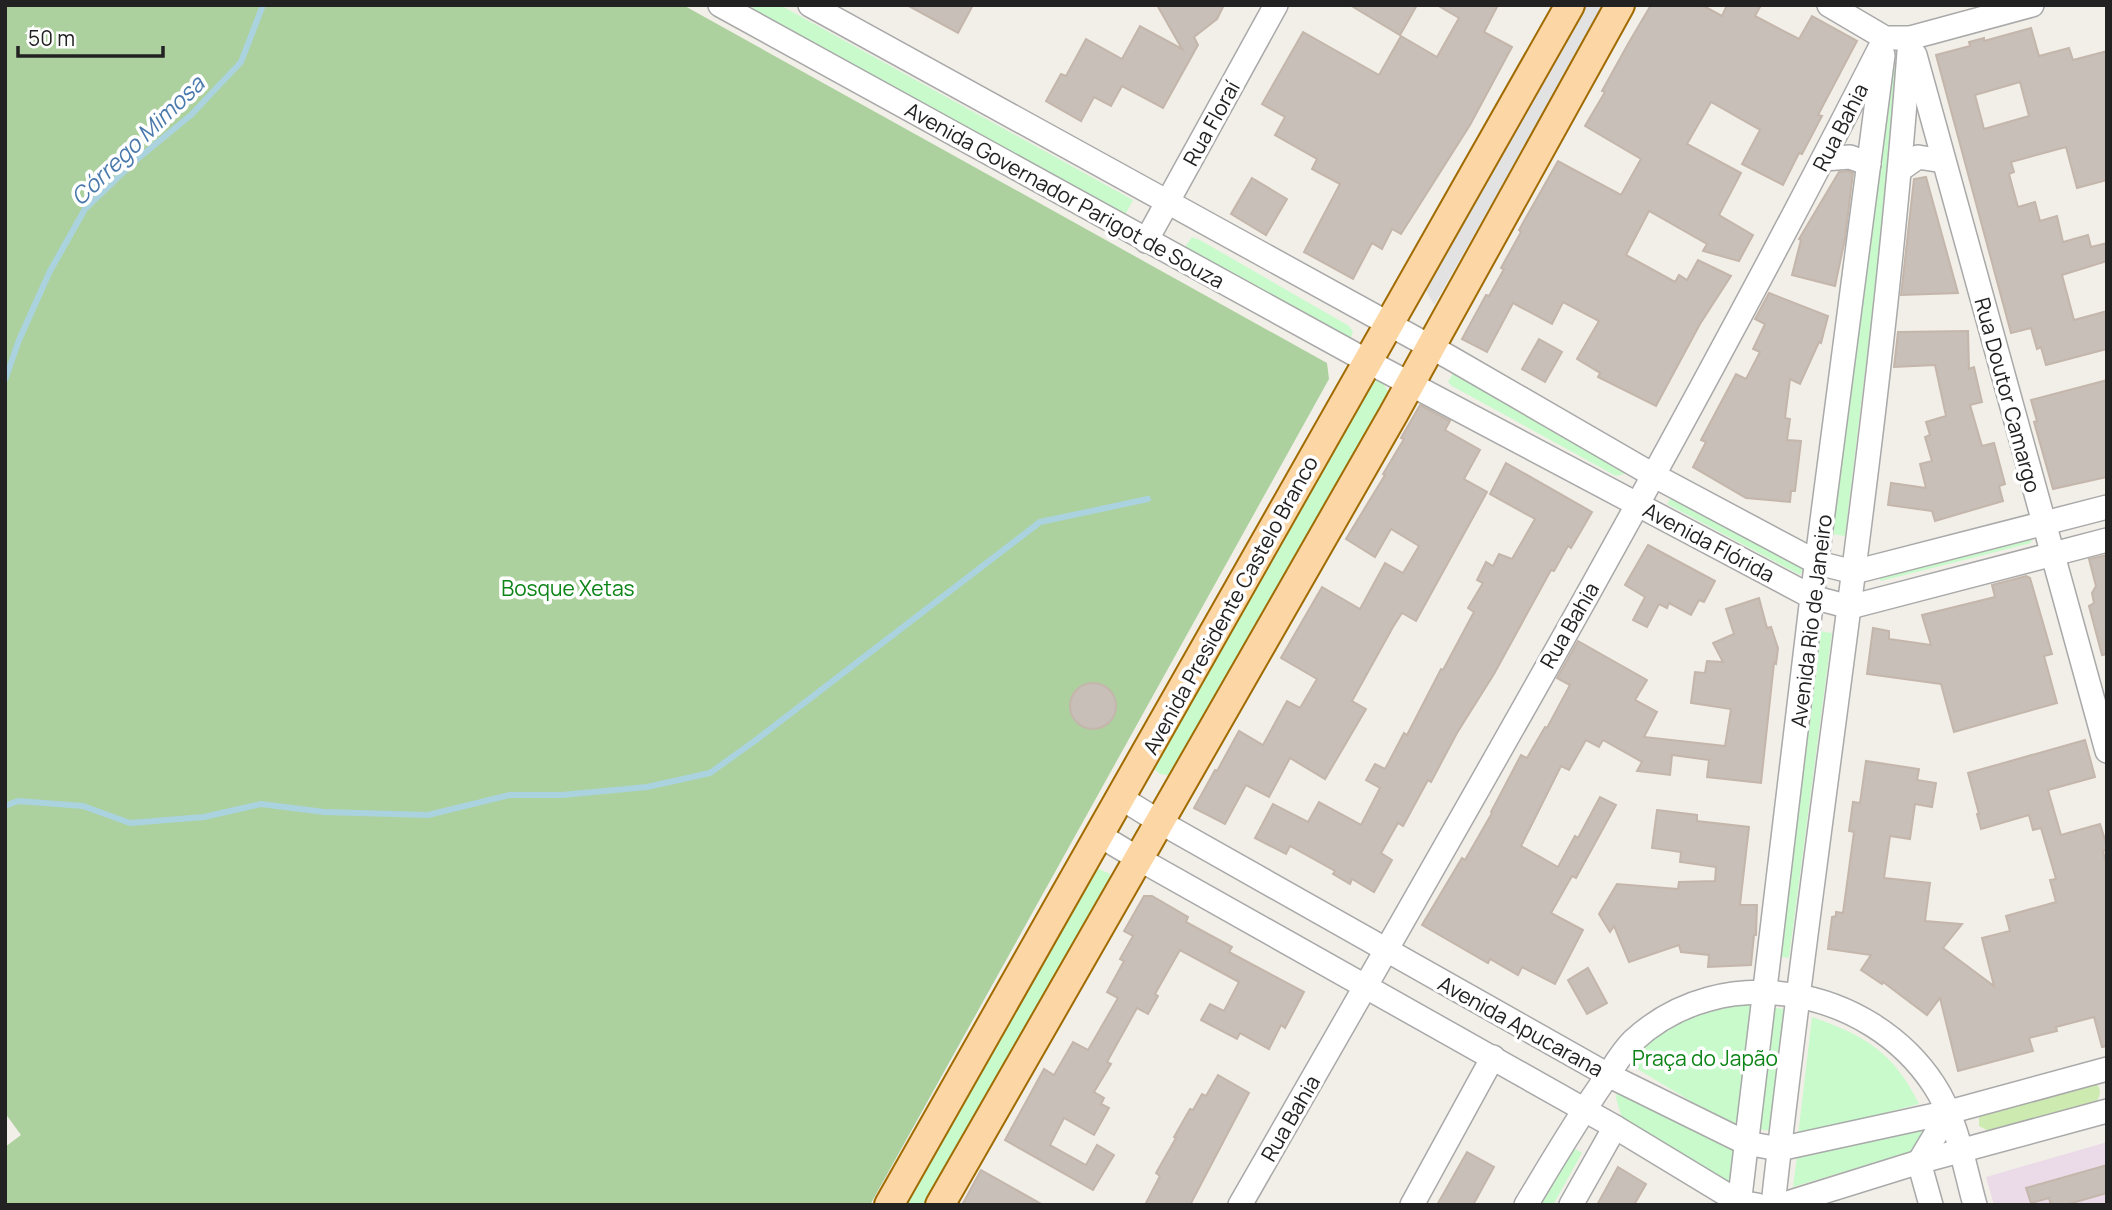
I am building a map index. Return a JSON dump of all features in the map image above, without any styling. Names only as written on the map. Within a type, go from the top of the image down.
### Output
[{"type":"main road","name":"Avenida Presidente Castelo Branco","points":[[889,1205],[1570,5]]},
{"type":"main road","points":[[940,1205],[1410,384],[1620,5]]},
{"type":"street","name":"Avenida Governador Parigot de Souza","points":[[720,5],[1410,384]]},
{"type":"street","name":"Avenida Governador Parigot de Souza","points":[[810,5],[1430,347]]},
{"type":"street","name":"Rua Floraí","points":[[1146,241],[1276,5]]},
{"type":"street","points":[[1829,5],[1885,38],[1910,38],[2032,5]]},
{"type":"street","name":"Rua Bahia","points":[[1240,1205],[1638,504],[1824,159],[1885,38]]},
{"type":"street","name":"Avenida Rio de Janeiro","points":[[1745,1204],[1746,1143],[1812,597],[1885,38]]},
{"type":"street","name":"Avenida Rio de Janeiro","points":[[1773,1205],[1796,994],[1850,607],[1901,169],[1910,38]]},
{"type":"street","name":"Rua Doutor Camargo","points":[[1910,38],[2107,751]]},
{"type":"street","points":[[1824,159],[1850,157],[1869,164]]},
{"type":"street","points":[[1901,169],[1918,157],[1943,161]]},
{"type":"street","name":"Avenida Flórida","points":[[1430,347],[1653,475],[1818,563],[1854,572],[2107,507]]},
{"type":"street","name":"Avenida Flórida","points":[[1410,384],[1812,597],[1850,607],[2107,540]]},
{"type":"street","name":"Avenida Apucarana","points":[[1121,798],[1608,1075],[1746,1143],[1779,1149],[2105,1076]]},
{"type":"street","name":"Avenida Apucarana","points":[[1099,835],[1493,1057],[1745,1204]]},
{"type":"street","points":[[1526,1205],[1583,1109],[1633,1041],[1669,1017],[1718,997],[1766,992],[1796,994],[1840,1007],[1886,1034],[1900,1046],[1924,1071],[1949,1112],[1975,1205]]},
{"type":"street","points":[[1412,1205],[1493,1057]]},
{"type":"street","points":[[1570,1205],[1615,1127],[1609,1110],[1608,1075]]},
{"type":"street","points":[[1781,1205],[1960,1150],[2107,1111]]},
{"type":"street","points":[[1931,1205],[1919,1162],[1949,1112]]},
{"type":"shaded area","points":[[1580,5],[1605,5],[1434,305],[1422,282]]},
{"type":"shaded area","points":[[2107,1142],[2107,1205],[1994,1205],[1986,1177]]},
{"type":"green space","name":"Bosque Xetas","points":[[5,5],[683,5],[1327,363],[1329,379],[870,1205],[5,1205],[5,1147],[21,1135],[5,1113]]},
{"type":"green space","points":[[754,5],[780,5],[1133,200],[1123,219],[751,12]]},
{"type":"green space","points":[[1888,68],[1902,70],[1845,536],[1832,534]]},
{"type":"green space","points":[[1192,237],[1349,326],[1353,332],[1350,340],[1183,250]]},
{"type":"green space","points":[[1454,372],[1626,471],[1616,476],[1452,386],[1448,382]]},
{"type":"green space","points":[[1375,379],[1382,382],[1389,393],[1172,772],[1168,775],[1160,774],[1153,768],[1370,383]]},
{"type":"green space","points":[[1674,492],[1805,565],[1800,575],[1667,504]]},
{"type":"green space","points":[[2032,536],[2031,543],[1881,581],[1877,574]]},
{"type":"green space","points":[[1818,631],[1832,633],[1789,958],[1776,956]]},
{"type":"green space","points":[[1099,869],[1110,874],[1111,879],[929,1205],[902,1205],[1092,872]]},
{"type":"green space","name":"Praça do Japão","points":[[1754,1004],[1740,1131],[1626,1062],[1670,1028],[1694,1014],[1720,1006]]},
{"type":"green space","points":[[1769,1007],[1785,1009],[1772,1131],[1756,1129]]},
{"type":"green space","name":"Praça do Japão","points":[[1812,1017],[1848,1031],[1876,1048],[1899,1071],[1919,1104],[1798,1136]]},
{"type":"green space","points":[[1621,1076],[1737,1146],[1732,1186],[1623,1122],[1616,1098]]},
{"type":"green space","points":[[2092,1081],[2100,1090],[2097,1101],[1989,1131],[1979,1126],[1982,1111]]},
{"type":"green space","points":[[1922,1121],[1921,1138],[1913,1151],[1793,1187],[1797,1156]]},
{"type":"green space","points":[[1568,1145],[1582,1153],[1553,1205],[1534,1205]]},
{"type":"building","points":[[907,5],[973,5],[958,33]]},
{"type":"building","points":[[1157,5],[1224,5],[1217,19],[1194,37],[1198,45],[1163,108],[1122,86],[1111,106],[1094,97],[1081,121],[1046,101],[1061,74],[1066,76],[1086,39],[1122,59],[1140,26],[1182,49]]},
{"type":"building","points":[[1350,5],[1417,5],[1400,35]]},
{"type":"building","points":[[1437,5],[1498,5],[1484,32],[1512,47],[1470,125],[1401,234],[1392,229],[1382,249],[1372,243],[1353,279],[1304,252],[1340,184],[1312,169],[1317,159],[1275,135],[1285,117],[1262,104],[1303,32],[1379,75],[1401,36],[1437,57],[1459,18]]},
{"type":"building","points":[[1651,5],[1702,5],[1722,16],[1727,5],[1761,5],[1755,16],[1799,39],[1812,16],[1857,41],[1818,115],[1822,116],[1783,185],[1742,164],[1760,130],[1711,102],[1687,144],[1741,173],[1719,215],[1753,235],[1739,261],[1703,251],[1707,244],[1649,211],[1626,255],[1675,282],[1679,275],[1687,280],[1698,260],[1731,276],[1700,324],[1656,406],[1598,377],[1600,373],[1577,359],[1599,321],[1563,302],[1552,324],[1513,303],[1487,352],[1462,339],[1504,269],[1501,268],[1521,232],[1519,230],[1558,161],[1621,195],[1641,159],[1585,126]]},
{"type":"building","points":[[2031,28],[2039,56],[2069,48],[2073,60],[2107,51],[2107,180],[2077,188],[2066,147],[2011,162],[2014,172],[2009,174],[2018,207],[2035,202],[2040,221],[2057,216],[2063,242],[2088,235],[2091,247],[2107,243],[2107,261],[2062,275],[2074,320],[2107,311],[2107,349],[2046,365],[2041,347],[2037,349],[2031,328],[2011,333],[1936,55],[1970,46],[1969,42],[1984,38],[1984,41]],"holes":[[[2020,82],[2029,116],[1984,129],[1975,95]]]},
{"type":"building","points":[[1839,172],[1853,173],[1845,239],[1835,286],[1792,275],[1801,240],[1799,239]]},
{"type":"building","points":[[1926,177],[1958,293],[1901,295],[1914,179]]},
{"type":"building","points":[[1252,178],[1287,199],[1266,235],[1231,214]]},
{"type":"building","points":[[1769,293],[1828,316],[1821,343],[1819,342],[1800,384],[1790,379],[1785,418],[1790,419],[1787,440],[1801,441],[1795,491],[1791,491],[1790,502],[1746,498],[1693,467],[1706,442],[1701,440],[1736,374],[1746,379],[1760,352],[1753,349],[1765,324],[1755,319]]},
{"type":"building","points":[[1968,331],[1969,369],[1974,367],[1982,402],[1970,405],[1982,446],[1994,443],[2005,484],[1999,486],[2003,501],[1935,521],[1932,511],[1888,505],[1891,483],[1926,488],[1920,464],[1932,461],[1925,437],[1930,435],[1926,422],[1946,416],[1935,365],[1894,367],[1898,332]]},
{"type":"building","points":[[1539,339],[1562,352],[1545,382],[1522,369]]},
{"type":"building","points":[[2107,380],[2107,477],[2053,489],[2034,422],[2037,421],[2031,400]]},
{"type":"building","points":[[1420,405],[1450,421],[1445,430],[1480,450],[1464,479],[1487,492],[1416,621],[1402,613],[1393,627],[1352,701],[1366,709],[1325,779],[1290,758],[1269,797],[1246,785],[1225,824],[1194,808],[1239,731],[1263,745],[1287,701],[1300,708],[1317,679],[1281,658],[1322,587],[1360,609],[1385,563],[1403,573],[1419,546],[1391,529],[1375,557],[1346,539],[1385,475],[1383,474]]},
{"type":"building","points":[[1506,463],[1592,512],[1571,548],[1568,546],[1554,571],[1551,570],[1431,782],[1428,780],[1403,826],[1398,823],[1381,853],[1392,860],[1374,892],[1352,879],[1350,884],[1333,874],[1335,871],[1290,846],[1286,854],[1255,838],[1273,804],[1308,822],[1319,802],[1361,825],[1380,788],[1366,780],[1375,764],[1385,769],[1404,733],[1407,735],[1441,669],[1443,670],[1474,612],[1468,608],[1483,583],[1477,580],[1486,562],[1493,566],[1499,554],[1512,559],[1535,519],[1490,494]]},
{"type":"building","points":[[1648,545],[1715,581],[1704,602],[1699,600],[1691,615],[1669,603],[1667,608],[1659,604],[1647,627],[1633,620],[1645,597],[1625,585]]},
{"type":"building","points":[[2107,555],[2107,654],[2102,655],[2089,606],[2094,603],[2092,593],[2096,586],[2089,559]]},
{"type":"building","points":[[2026,576],[2030,578],[2052,654],[2044,656],[2057,703],[1954,732],[1941,684],[1867,674],[1873,628],[1889,631],[1889,639],[1931,645],[1922,615],[1995,597],[1992,585]]},
{"type":"building","points":[[1759,598],[1767,628],[1771,627],[1778,648],[1761,783],[1707,777],[1709,760],[1672,755],[1670,775],[1637,771],[1642,762],[1603,740],[1599,747],[1586,740],[1569,770],[1561,766],[1521,846],[1558,867],[1575,836],[1578,838],[1600,797],[1616,805],[1576,878],[1572,876],[1551,913],[1583,930],[1555,984],[1522,967],[1518,975],[1490,959],[1488,963],[1422,925],[1462,858],[1465,860],[1521,755],[1527,758],[1545,727],[1547,728],[1570,685],[1557,678],[1578,641],[1647,680],[1635,700],[1657,712],[1644,737],[1725,746],[1731,709],[1691,703],[1695,672],[1705,673],[1707,661],[1723,662],[1713,643],[1734,634],[1726,609]]},
{"type":"building","points":[[1093,683],[1110,689],[1116,706],[1110,723],[1093,729],[1076,723],[1070,706],[1076,689]]},
{"type":"building","points":[[2085,740],[2095,777],[2048,790],[2061,835],[2100,824],[2107,846],[2107,850],[2103,851],[2107,867],[2107,1046],[2102,1047],[2094,1017],[2056,1027],[2057,1031],[2029,1038],[2033,1051],[1958,1071],[1940,998],[1927,1015],[1883,982],[1882,984],[1861,970],[1871,955],[1828,949],[1832,917],[1836,916],[1836,912],[1843,913],[1854,832],[1849,831],[1853,802],[1860,803],[1866,761],[1919,769],[1917,780],[1936,783],[1932,807],[1915,804],[1910,839],[1890,836],[1884,878],[1930,883],[1925,921],[1962,924],[1943,948],[1994,986],[1982,938],[2010,931],[2006,916],[2056,902],[2050,880],[2056,879],[2041,828],[2033,830],[2029,815],[1981,829],[1968,773]]},
{"type":"building","points":[[1657,810],[1697,815],[1697,821],[1749,827],[1740,905],[1757,905],[1751,965],[1708,967],[1709,955],[1681,952],[1679,945],[1629,962],[1614,926],[1610,932],[1599,914],[1617,884],[1678,889],[1679,882],[1715,881],[1716,867],[1680,862],[1681,852],[1652,848]]},
{"type":"building","points":[[1144,896],[1152,896],[1188,917],[1186,922],[1232,947],[1229,952],[1304,992],[1285,1028],[1281,1025],[1269,1049],[1240,1033],[1237,1039],[1201,1020],[1210,1004],[1224,1011],[1239,982],[1180,950],[1155,994],[1158,996],[1148,1014],[1137,1008],[1107,1062],[1111,1064],[1094,1092],[1104,1098],[1101,1104],[1109,1108],[1094,1135],[1064,1118],[1050,1145],[1086,1165],[1097,1145],[1114,1155],[1093,1190],[1005,1140],[1044,1069],[1054,1075],[1073,1042],[1088,1050],[1118,998],[1107,992],[1124,961],[1120,959],[1133,936],[1124,931]]},
{"type":"building","points":[[1588,968],[1607,1003],[1587,1014],[1568,980]]},
{"type":"building","points":[[1218,1075],[1249,1093],[1190,1205],[1145,1205],[1160,1176],[1156,1173],[1176,1138],[1174,1137],[1190,1109],[1193,1110],[1202,1094],[1206,1096]]},
{"type":"building","points":[[1467,1152],[1494,1167],[1473,1205],[1437,1205]]},
{"type":"building","points":[[2107,1165],[2107,1193],[2065,1205],[2051,1205],[2049,1198],[2031,1203],[2026,1188]]},
{"type":"building","points":[[1618,1167],[1646,1184],[1634,1205],[1597,1205]]},
{"type":"building","points":[[981,1170],[1043,1205],[962,1205]]},
{"type":"waterway","name":"Córrego Mimosa","points":[[5,380],[19,340],[50,271],[85,209],[135,161],[191,115],[241,62],[263,5]]},
{"type":"waterway","points":[[5,806],[18,801],[83,806],[130,823],[204,817],[261,804],[324,812],[428,815],[510,795],[562,795],[647,787],[710,773],[1040,522],[1148,499]]}]
